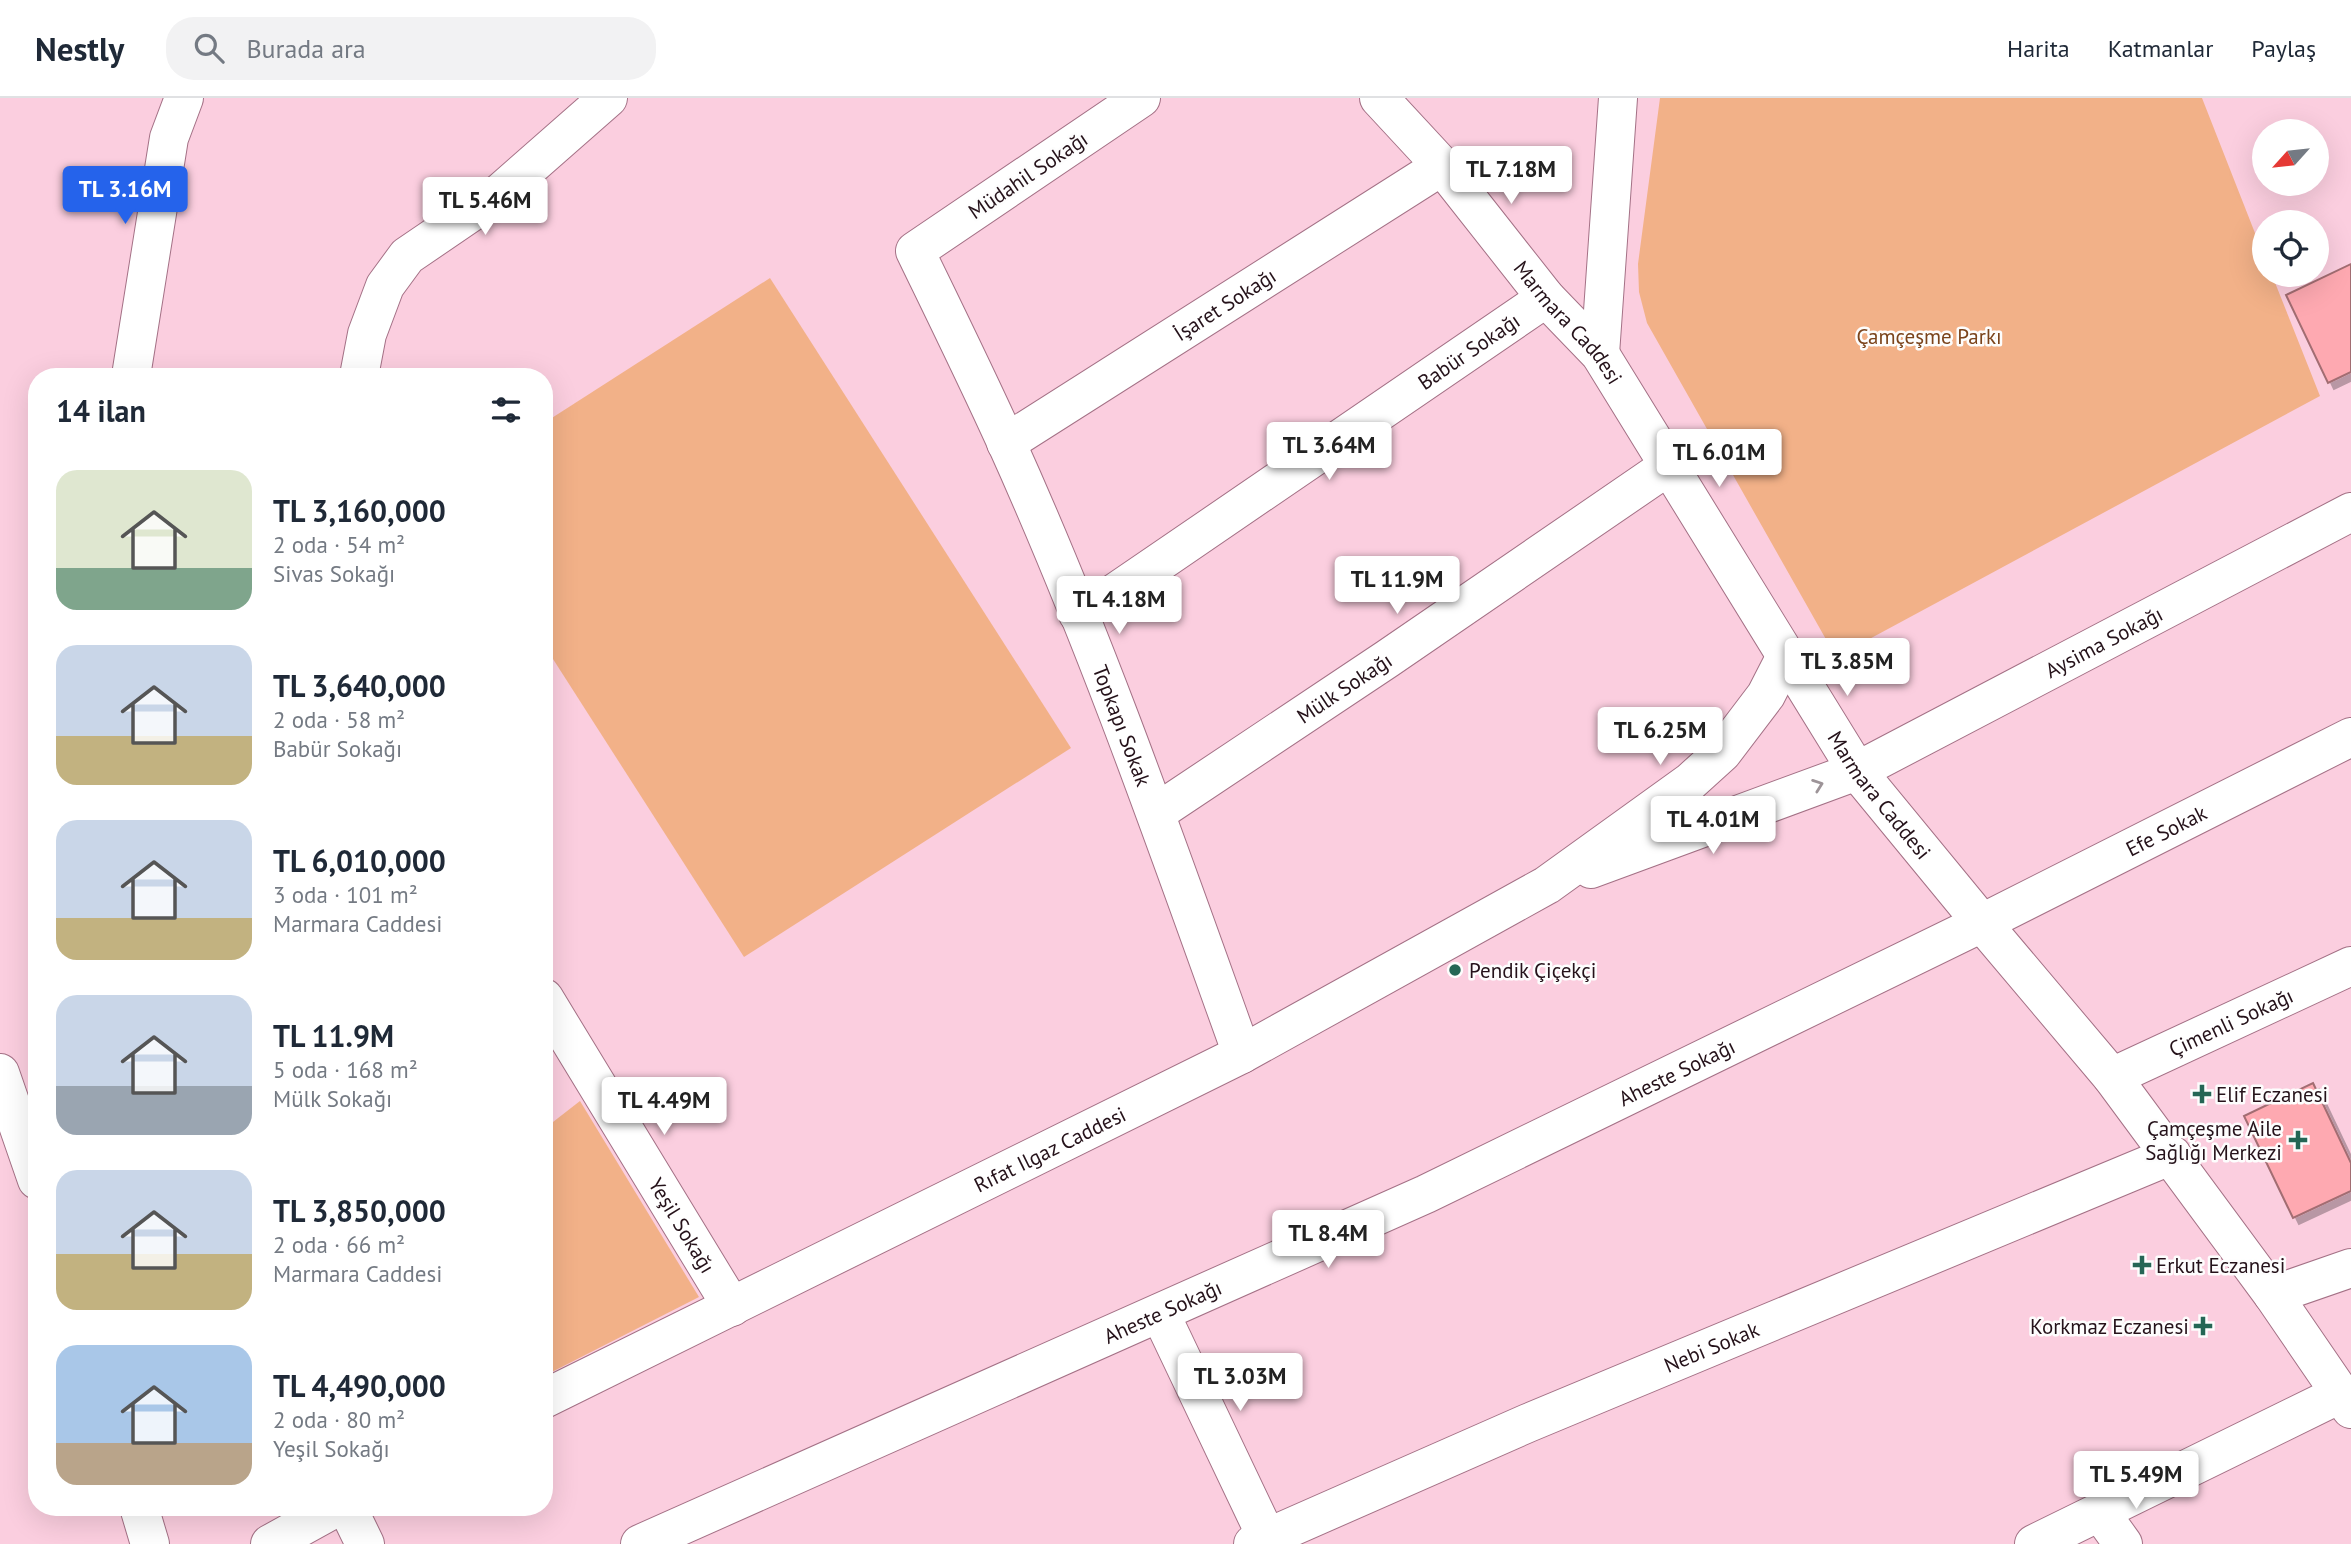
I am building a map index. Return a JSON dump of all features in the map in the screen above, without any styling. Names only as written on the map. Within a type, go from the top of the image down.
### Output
[{"type":"street","points":[[132,368],[169,138],[184,98]]},
{"type":"street","points":[[361,368],[367,334],[385,286],[407,256],[501,192],[607,98]]},
{"type":"street","name":"Müdahil Sokağı","points":[[915,251],[1141,98]]},
{"type":"street","name":"Marmara Caddesi","points":[[1379,98],[1442,166],[1546,298],[1600,354],[1857,771],[2112,1077],[2273,1294],[2346,1402]]},
{"type":"street","points":[[1600,354],[1618,98]]},
{"type":"street","name":"İşaret Sokağı","points":[[1006,443],[1442,166]]},
{"type":"street","name":"Topkapı Sokak","points":[[915,251],[1006,443],[1078,614],[1156,813],[1242,1054]]},
{"type":"street","name":"Babür Sokağı","points":[[1078,614],[1116,592],[1546,298]]},
{"type":"street","name":"Mülk Sokağı","points":[[1156,813],[1670,466]]},
{"type":"street","name":"Aysima Sokağı","points":[[1857,771],[2351,512]]},
{"type":"street","name":"Rıfat Ilgaz Caddesi","points":[[553,1395],[1242,1054],[1547,885],[1690,782],[1722,753],[1766,695],[1787,656]]},
{"type":"street","name":"Efe Sokak","points":[[1982,923],[2351,737]]},
{"type":"street","name":"Rıfat Ilgaz Caddesi","points":[[1547,885],[1857,771]]},
{"type":"street","name":"Aheste Sokağı","points":[[640,1544],[1426,1194],[1982,923]]},
{"type":"street","name":"Çimenli Sokağı","points":[[2112,1077],[2351,966]]},
{"type":"street","name":"Yeşil Sokağı","points":[[553,1013],[732,1307]]},
{"type":"street","points":[[0,1073],[28,1154]]},
{"type":"street","name":"Nebi Sokak","points":[[1260,1541],[1528,1423],[2172,1155]]},
{"type":"street","points":[[2273,1294],[2351,1268]]},
{"type":"street","points":[[1160,1313],[1260,1541]]},
{"type":"street","points":[[2034,1544],[2346,1402]]},
{"type":"street","points":[[2100,1512],[2123,1544]]},
{"type":"street","points":[[142,1516],[150,1544]]},
{"type":"street","points":[[270,1544],[321,1516]]},
{"type":"street","points":[[351,1516],[365,1544]]},
{"type":"green space","name":"Çamçeşme Parkı","points":[[1660,98],[2202,98],[2252,225],[2252,287],[2277,287],[2320,396],[1836,657],[1647,323],[1639,292],[1638,264]]},
{"type":"green space","points":[[770,278],[1071,748],[744,957],[553,659],[553,417]]},
{"type":"green space","points":[[580,1101],[699,1297],[553,1371],[553,1122]]},
{"type":"building","points":[[2351,264],[2351,372],[2328,383],[2286,295],[2303,287],[2329,287],[2329,274]]},
{"type":"building","name":"Çamçeşme Aile Sağlığı Merkezi","points":[[2313,1083],[2351,1163],[2351,1191],[2293,1218],[2244,1116]]},
{"type":"place","name":"Pendik Çiçekçi","points":[[1455,970]]},
{"type":"place","name":"Elif Eczanesi","points":[[2202,1094]]},
{"type":"place","name":"Çamçeşme Aile Sağlığı Merkezi","points":[[2298,1140]]},
{"type":"place","name":"Erkut Eczanesi","points":[[2142,1265]]},
{"type":"place","name":"Korkmaz Eczanesi","points":[[2203,1326]]}]
